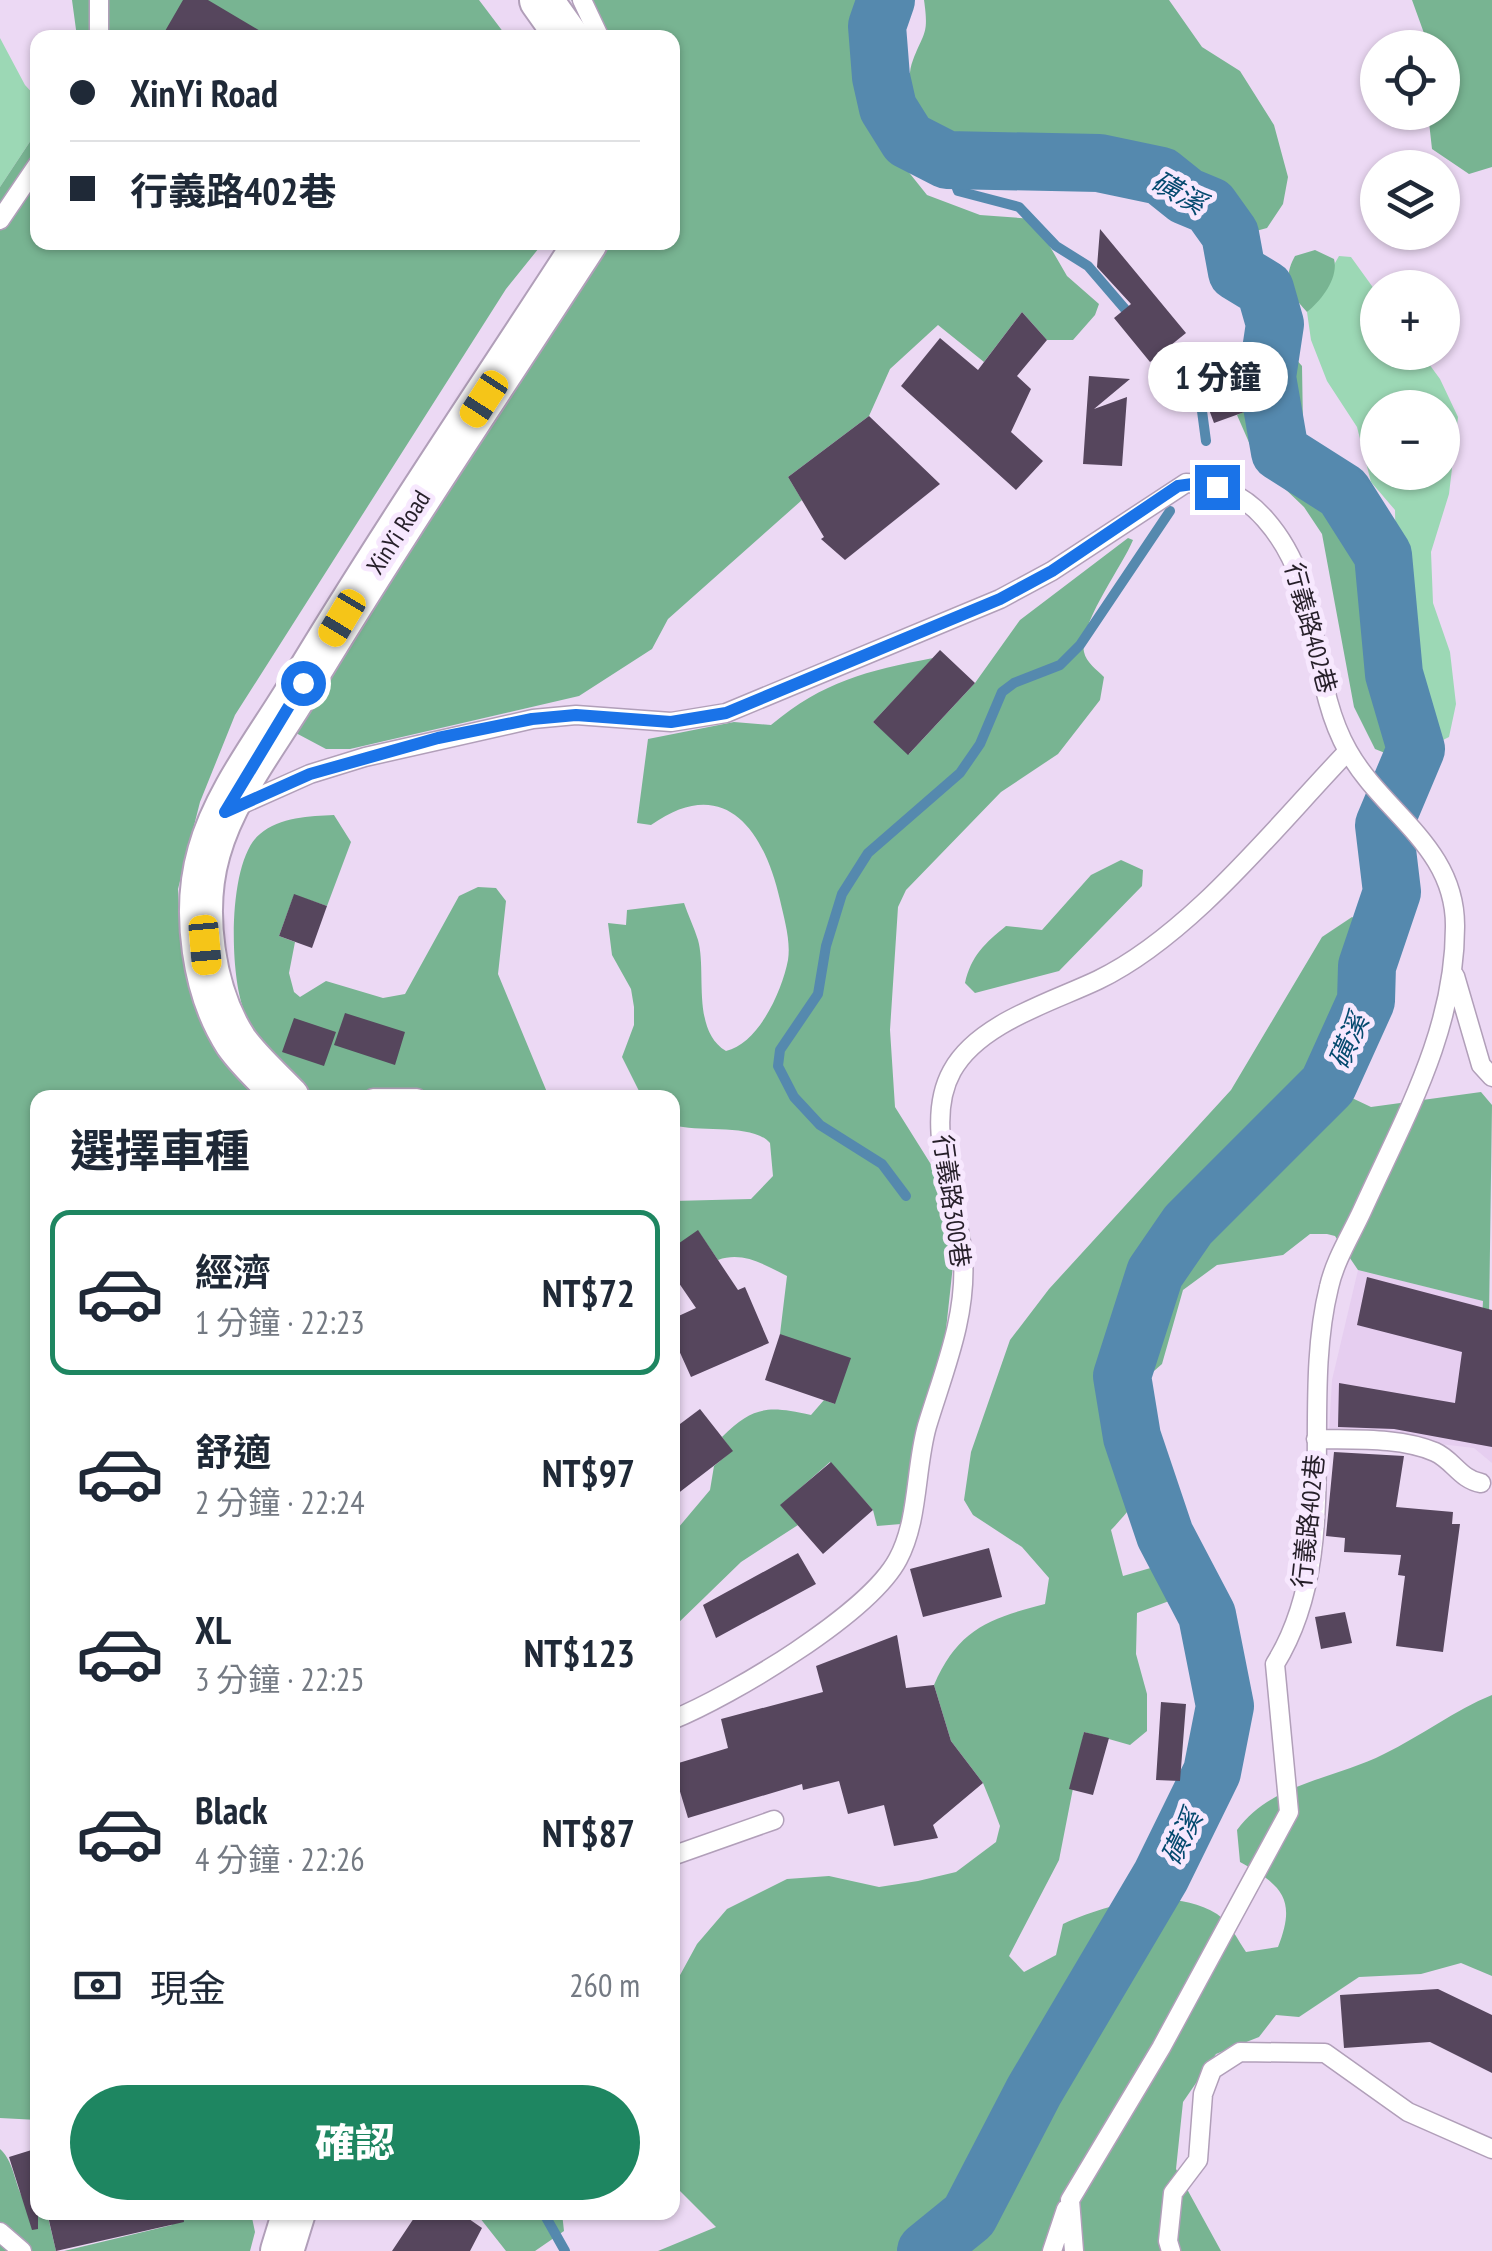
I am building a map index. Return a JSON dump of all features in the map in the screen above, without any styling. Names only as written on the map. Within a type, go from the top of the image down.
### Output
[{"type":"street","points":[[540,0],[562,30]]},
{"type":"street","name":"XinYi Road","points":[[280,1090],[238,1045],[219,1012],[207,969],[203,921],[208,854],[225,812],[342,618],[581,250]]},
{"type":"street","points":[[282,2251],[292,2220]]},
{"type":"lane","points":[[99,0],[99,30]]},
{"type":"lane","points":[[582,0],[596,30]]},
{"type":"lane","points":[[0,220],[30,176]]},
{"type":"lane","name":"行義路402巷","points":[[225,812],[310,774],[438,738],[532,719],[576,715],[671,722],[726,713],[1000,599],[1052,571],[1186,483],[1237,494],[1284,540],[1307,596],[1335,719],[1348,751],[1440,864],[1454,899],[1454,971],[1432,1057],[1329,1286],[1319,1358],[1317,1486],[1305,1586],[1286,1646],[1275,1664],[1289,1812],[1161,2048],[1070,2200],[1052,2251]]},
{"type":"lane","name":"行義路300巷","points":[[680,1717],[709,1705],[820,1632],[868,1595],[898,1560],[908,1527],[924,1436],[962,1306],[960,1236],[941,1120],[952,1071],[985,1038],[1151,948],[1182,923],[1348,751]]},
{"type":"lane","points":[[1454,971],[1481,1066],[1492,1077]]},
{"type":"lane","points":[[1316,1439],[1409,1445],[1437,1453],[1472,1482],[1481,1483]]},
{"type":"lane","points":[[680,1853],[774,1820]]},
{"type":"lane","points":[[1172,2251],[1173,2192],[1198,2160],[1203,2094],[1212,2070],[1240,2052],[1325,2053],[1408,2112],[1492,2149]]},
{"type":"lane","points":[[1070,2200],[1074,2251]]},
{"type":"lane","points":[[0,2232],[22,2251]]},
{"type":"shaded area","points":[[1358,1270],[1484,1301],[1492,1329],[1492,1463],[1474,1448],[1329,1431],[1332,1380]]},
{"type":"green space","points":[[72,0],[479,0],[502,30],[76,30]]},
{"type":"green space","points":[[571,0],[867,0],[859,54],[891,150],[927,195],[980,215],[1034,219],[1067,276],[1099,304],[1095,315],[1073,340],[1047,340],[1022,312],[984,362],[938,325],[890,369],[869,416],[788,477],[802,500],[668,619],[652,649],[579,696],[350,749],[326,749],[294,732],[309,697],[568,304],[607,250],[680,250],[680,30],[600,30]]},
{"type":"green space","points":[[924,0],[1169,0],[1202,47],[1240,71],[1274,125],[1288,177],[1283,204],[1267,228],[1241,235],[1218,219],[1157,160],[943,146],[922,117],[910,83],[913,60],[926,27]]},
{"type":"green space","points":[[1412,0],[1492,0],[1492,167],[1469,174],[1460,168],[1460,150],[1432,149],[1430,130],[1460,130],[1460,30],[1423,30]]},
{"type":"green space","points":[[0,38],[30,90],[30,142],[0,187]]},
{"type":"green space","points":[[30,142],[30,250],[537,250],[506,289],[235,715],[200,802],[178,889],[181,947],[208,1036],[257,1090],[30,1090],[30,2120],[0,2118],[0,187]]},
{"type":"green space","points":[[1315,250],[1334,259],[1334,274],[1328,288],[1307,312],[1292,292],[1289,272],[1295,256]]},
{"type":"green space","points":[[1339,256],[1351,257],[1360,270],[1360,370],[1433,370],[1445,390],[1360,390],[1360,439],[1357,427],[1327,381],[1311,340],[1307,312]]},
{"type":"green space","points":[[1265,339],[1285,347],[1302,366],[1303,427],[1314,458],[1339,478],[1396,561],[1404,591],[1392,687],[1397,733],[1385,753],[1375,749],[1354,707],[1322,534],[1304,507],[1258,463],[1237,415],[1250,409],[1239,364],[1249,345]]},
{"type":"green space","points":[[1378,490],[1449,490],[1431,552],[1433,603],[1450,652],[1456,704],[1449,737],[1439,742],[1398,643],[1404,591],[1396,561],[1395,510]]},
{"type":"green space","points":[[1128,538],[1133,540],[1094,612],[1084,641],[1087,659],[1104,677],[1100,700],[1058,754],[1001,792],[906,890],[898,907],[890,1030],[895,1107],[942,1182],[953,1265],[943,1357],[913,1452],[901,1524],[877,1526],[873,1510],[830,1462],[781,1505],[798,1525],[741,1562],[680,1621],[680,1526],[710,1490],[714,1466],[732,1451],[722,1437],[744,1419],[763,1411],[811,1415],[824,1400],[835,1404],[780,1334],[787,1276],[745,1258],[718,1260],[698,1231],[680,1243],[680,1201],[751,1199],[773,1176],[770,1143],[751,1133],[680,1126],[680,1090],[638,1090],[622,1057],[634,1025],[634,1007],[631,989],[612,955],[608,923],[626,925],[627,910],[684,903],[698,940],[704,1015],[715,1042],[726,1051],[749,1038],[759,1027],[774,1000],[788,960],[785,922],[773,874],[751,831],[737,816],[720,807],[700,805],[677,810],[651,825],[637,823],[648,739],[734,722],[771,725],[809,698],[847,680],[933,658],[873,722],[909,754],[975,683],[1020,620]]},
{"type":"green space","points":[[334,815],[351,842],[327,906],[294,895],[279,936],[295,942],[289,973],[294,992],[300,997],[326,981],[383,998],[405,994],[459,896],[478,887],[496,888],[506,901],[498,974],[546,1090],[304,1090],[282,1069],[245,1013],[236,974],[234,920],[241,868],[249,848],[268,828],[296,818]]},
{"type":"green space","points":[[1121,860],[1143,870],[1142,886],[1059,971],[975,993],[965,983],[980,951],[1006,926],[1042,930],[1091,875]]},
{"type":"green space","points":[[1352,917],[1374,928],[1364,1045],[1348,1091],[1352,1098],[1371,1107],[1481,1092],[1492,1105],[1489,1319],[1482,1320],[1483,1301],[1358,1270],[1335,1236],[1327,1234],[1310,1234],[1283,1255],[1217,1265],[1183,1290],[1162,1364],[1139,1384],[1147,1476],[1130,1509],[1111,1530],[1123,1576],[1178,1560],[1197,1578],[1196,1591],[1137,1613],[1136,1654],[1147,1694],[1147,1731],[1130,1745],[1084,1732],[1059,1860],[1009,1956],[1024,1972],[1056,1955],[1063,1924],[1119,1905],[1159,1900],[1179,1901],[1217,1914],[1246,1952],[1278,1947],[1286,1917],[1282,1895],[1266,1878],[1240,1862],[1237,1830],[1267,1802],[1384,1754],[1492,1695],[1492,1976],[1461,1963],[1421,1974],[1359,1977],[1299,2017],[1276,2015],[1259,2037],[1216,2054],[1183,2102],[1176,2169],[1221,2251],[658,2251],[716,2227],[680,2191],[680,1975],[697,1944],[727,1909],[787,1879],[829,1876],[879,1887],[918,1881],[956,1872],[996,1842],[1000,1826],[992,1805],[983,1783],[951,1741],[934,1685],[965,1638],[992,1621],[1045,1604],[1049,1578],[1022,1547],[973,1515],[964,1500],[971,1452],[1010,1340],[1049,1289],[1231,1090],[1322,937]]},
{"type":"green space","points":[[0,2149],[30,2206],[30,2220],[49,2220],[56,2251],[0,2251]]},
{"type":"green space","points":[[171,2220],[252,2220],[255,2232],[250,2251],[64,2251],[172,2225]]},
{"type":"green space","points":[[482,2220],[563,2220],[564,2231],[535,2251],[506,2251]]},
{"type":"building","points":[[183,0],[208,0],[259,30],[166,30]]},
{"type":"building","points":[[1100,229],[1186,333],[1150,362],[1114,318],[1131,304],[1097,267]]},
{"type":"building","points":[[1022,312],[1047,340],[1017,376],[1031,389],[1011,432],[1043,461],[1016,490],[901,386],[940,338],[978,370]]},
{"type":"building","points":[[1231,360],[1250,410],[1214,423],[1195,372]]},
{"type":"building","points":[[1089,376],[1130,379],[1094,409],[1127,397],[1122,466],[1083,464]]},
{"type":"building","points":[[869,416],[940,484],[845,560],[821,539],[824,537],[788,477]]},
{"type":"building","points":[[940,650],[975,683],[908,755],[873,722]]},
{"type":"building","points":[[294,894],[327,906],[312,948],[279,936]]},
{"type":"building","points":[[345,1013],[405,1032],[395,1065],[334,1045]]},
{"type":"building","points":[[294,1018],[336,1032],[324,1066],[282,1052]]},
{"type":"building","points":[[698,1230],[738,1290],[745,1287],[769,1343],[691,1377],[680,1353],[680,1315],[696,1308],[680,1285],[680,1242]]},
{"type":"building","points":[[1367,1277],[1492,1310],[1492,1447],[1394,1429],[1338,1427],[1339,1383],[1455,1403],[1462,1352],[1357,1325]]},
{"type":"building","points":[[780,1334],[851,1358],[835,1404],[765,1380]]},
{"type":"building","points":[[700,1409],[733,1451],[680,1492],[680,1424]]},
{"type":"building","points":[[1334,1452],[1404,1456],[1396,1507],[1453,1512],[1452,1524],[1460,1524],[1443,1652],[1396,1646],[1405,1576],[1398,1575],[1401,1555],[1344,1552],[1345,1538],[1326,1536]]},
{"type":"building","points":[[831,1462],[873,1510],[823,1554],[780,1505]]},
{"type":"building","points":[[989,1548],[1002,1597],[923,1617],[910,1569]]},
{"type":"building","points":[[798,1553],[816,1584],[716,1638],[703,1605]]},
{"type":"building","points":[[1345,1612],[1352,1643],[1321,1649],[1315,1617]]},
{"type":"building","points":[[897,1635],[906,1688],[934,1685],[951,1741],[983,1783],[933,1825],[938,1838],[894,1846],[884,1805],[848,1814],[839,1781],[803,1790],[802,1784],[688,1818],[680,1792],[680,1763],[728,1748],[721,1719],[823,1692],[816,1666]]},
{"type":"building","points":[[1161,1702],[1186,1704],[1180,1781],[1156,1780]]},
{"type":"building","points":[[1084,1732],[1109,1738],[1093,1795],[1069,1789]]},
{"type":"building","points":[[1438,1989],[1492,2015],[1492,2073],[1430,2042],[1344,2048],[1340,1995]]},
{"type":"building","points":[[30,2150],[30,2220],[38,2220],[38,2229],[32,2230],[9,2157]]},
{"type":"building","points":[[49,2220],[184,2220],[184,2222],[56,2251]]},
{"type":"building","points":[[413,2220],[470,2220],[482,2228],[470,2251],[392,2251]]},
{"type":"waterway","name":"磺溪","points":[[886,0],[877,26],[881,77],[888,108],[908,140],[947,160],[1099,163],[1161,176],[1186,196],[1210,206],[1230,234],[1237,272],[1265,289],[1275,324],[1267,377],[1280,452],[1343,492],[1383,555],[1394,674],[1416,749],[1384,825],[1392,892],[1367,966],[1366,1001],[1328,1085],[1188,1225],[1155,1273],[1122,1376],[1132,1437],[1165,1535],[1207,1615],[1225,1706],[1212,1772],[1161,1876],[1034,2091],[969,2216],[926,2251]]},
{"type":"waterway","points":[[947,160],[958,191],[1019,207],[1056,246],[1088,266],[1131,316]]},
{"type":"waterway","points":[[1156,344],[1200,396],[1206,441]]},
{"type":"waterway","points":[[906,1196],[882,1164],[820,1125],[794,1097],[778,1066],[780,1050],[818,994],[826,946],[842,894],[868,853],[960,773],[980,744],[1002,692],[1014,683],[1060,665],[1080,645],[1170,511]]},
{"type":"waterway","points":[[548,2220],[565,2251]]},
{"type":"route","points":[[303,683],[225,812],[310,774],[366,757],[532,719],[576,715],[671,722],[699,721],[726,713],[814,673],[908,639],[1000,599],[1052,571],[1178,486],[1200,483],[1217,487]]}]
